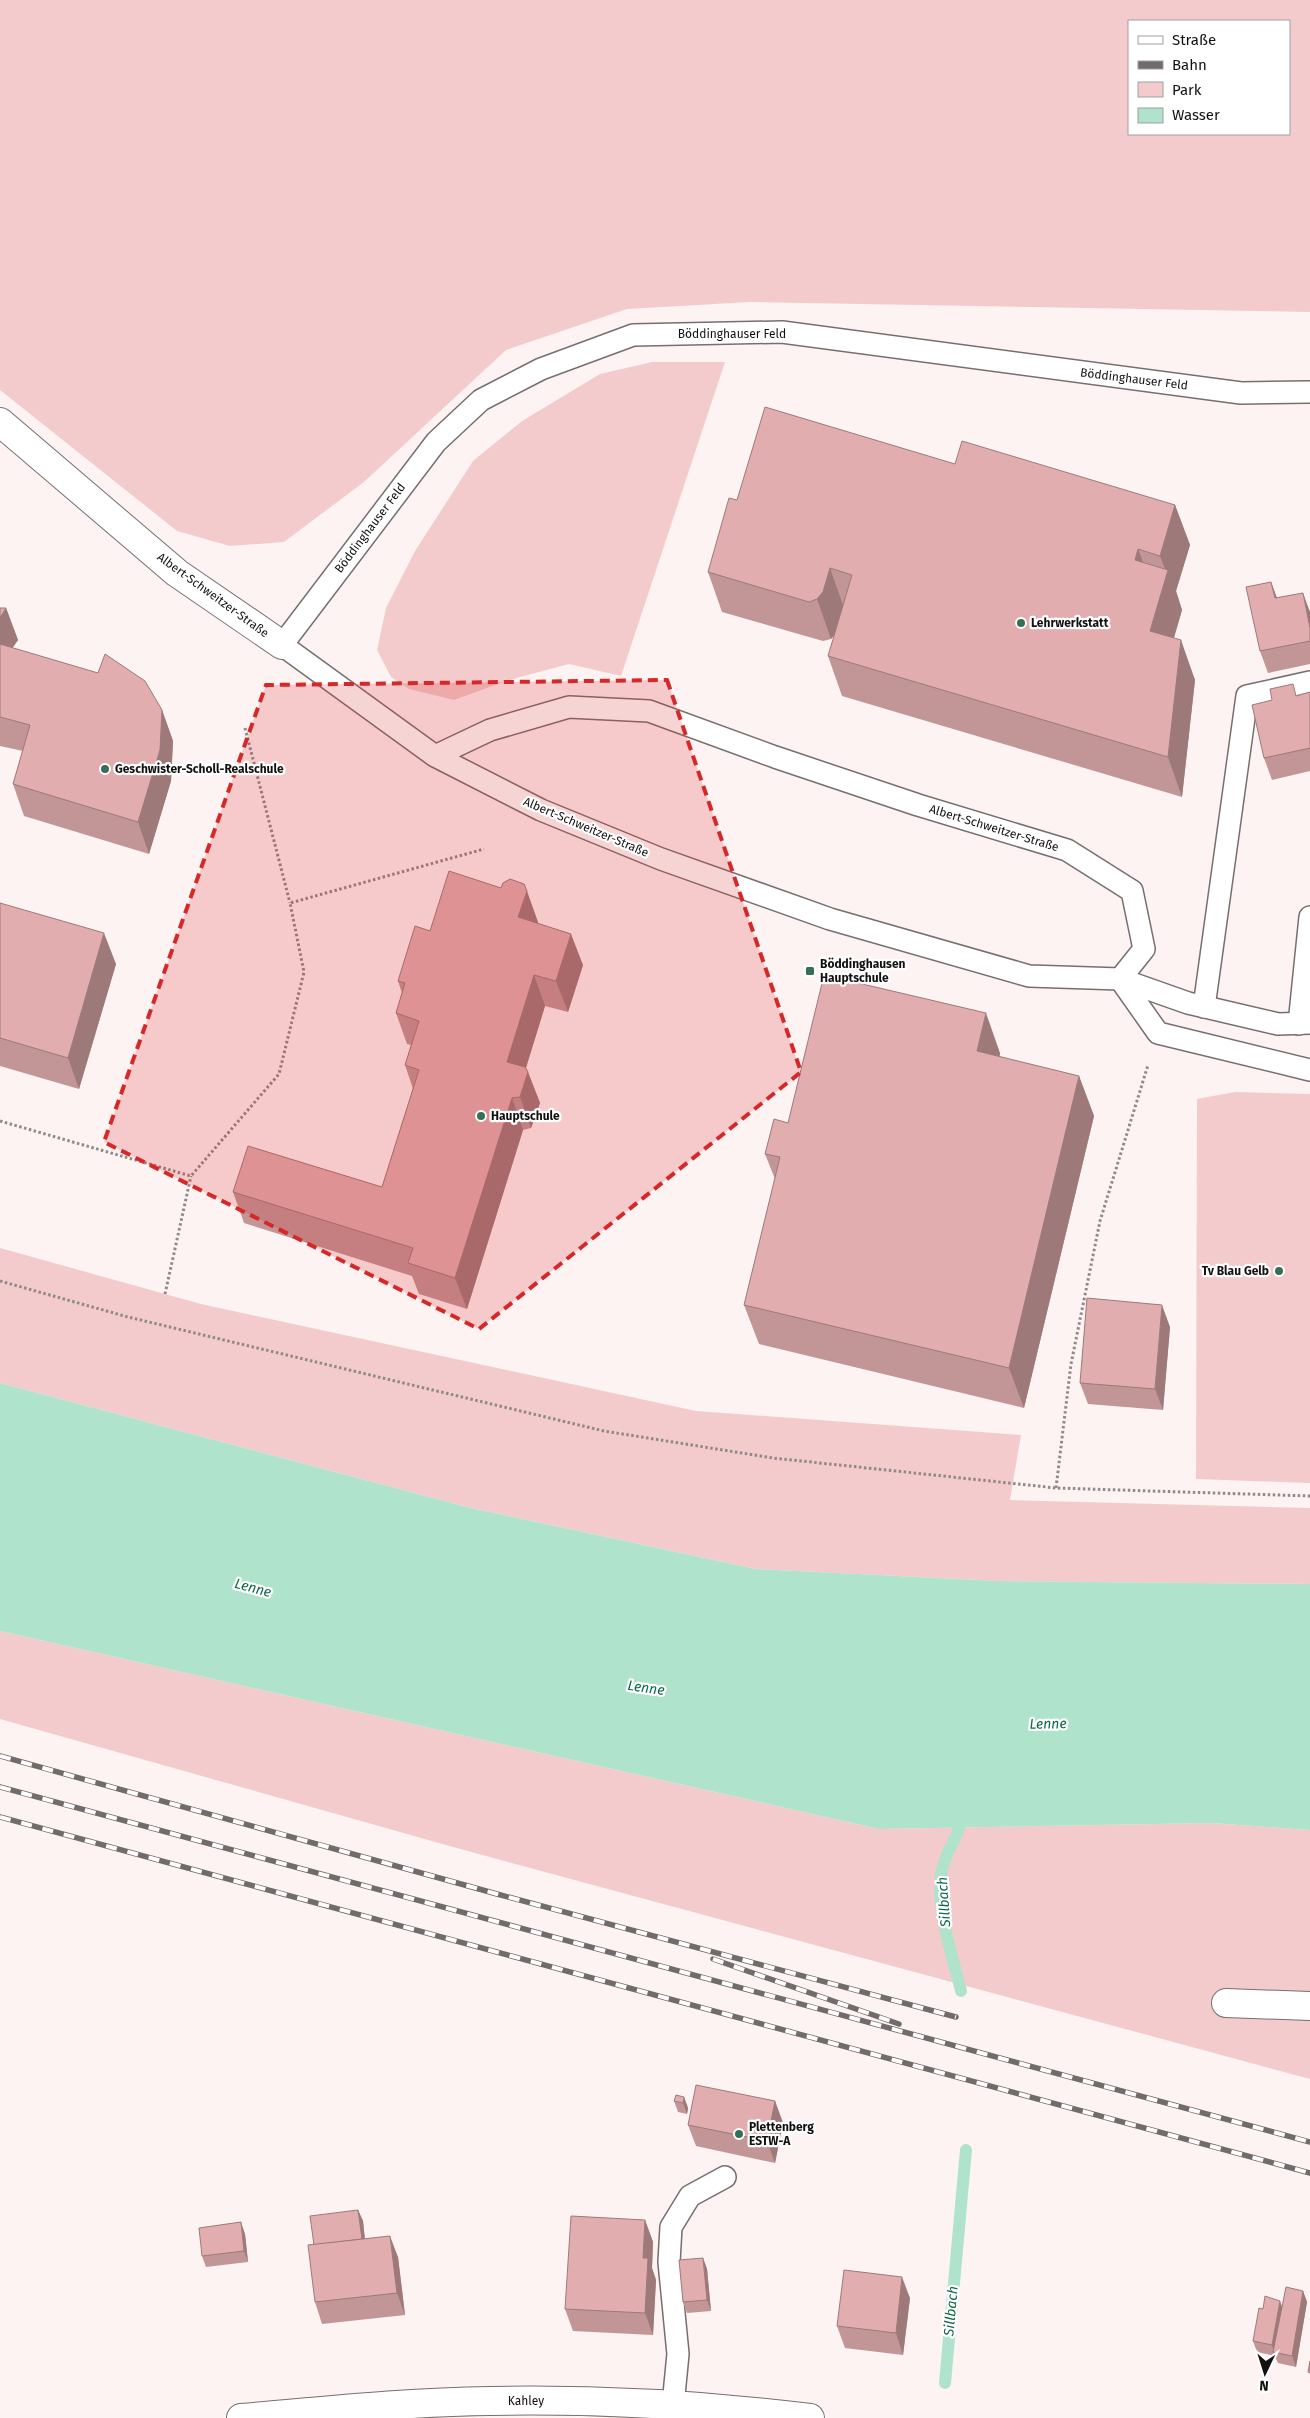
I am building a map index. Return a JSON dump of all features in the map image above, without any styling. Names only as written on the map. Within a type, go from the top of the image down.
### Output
[{"type":"main road","name":"Albert-Schweitzer-Straße","points":[[0,422],[177,573],[282,645]]},
{"type":"main road","points":[[1226,2003],[1310,2006]]},
{"type":"main road","name":"Kahley","points":[[241,2418],[488,2401],[582,2401],[673,2405],[810,2418]]},
{"type":"lane","name":"Böddinghauser Feld","points":[[282,645],[436,442],[481,400],[540,369],[633,335],[782,332],[1241,393],[1310,392]]},
{"type":"lane","name":"Albert-Schweitzer-Straße","points":[[282,645],[435,756],[541,810],[661,860],[830,919],[1029,976],[1120,979],[1144,949],[1132,891],[1067,850],[873,790],[649,711],[569,707],[490,730],[435,756]]},
{"type":"lane","points":[[1204,1007],[1247,696],[1310,682]]},
{"type":"lane","points":[[1120,979],[1204,1007],[1278,1024],[1304,1023],[1310,917]]},
{"type":"lane","points":[[1120,979],[1158,1033],[1310,1070]]},
{"type":"lane","points":[[673,2405],[678,2354],[669,2262],[671,2227],[690,2196],[725,2177]]},
{"type":"path","points":[[165,1294],[191,1176],[280,1074],[304,972],[290,904],[245,728]]},
{"type":"path","points":[[290,904],[484,849]]},
{"type":"path","points":[[1056,1488],[1071,1364],[1100,1221],[1158,1033]]},
{"type":"path","points":[[0,1121],[191,1176]]},
{"type":"path","points":[[0,1281],[128,1317],[604,1431],[773,1458],[1056,1488],[1310,1496]]},
{"type":"highlighted area","points":[[667,680],[801,1072],[479,1329],[104,1142],[266,685]]},
{"type":"green space","points":[[0,0],[1310,0],[1310,312],[750,302],[627,309],[506,350],[364,482],[284,542],[230,546],[177,531],[0,390]]},
{"type":"green space","points":[[652,362],[725,362],[621,676],[569,664],[509,680],[454,700],[409,689],[391,677],[377,650],[386,608],[415,551],[473,461],[522,421],[600,374]]},
{"type":"green space","points":[[1235,1092],[1310,1094],[1310,1483],[1196,1479],[1197,1099]]},
{"type":"green space","points":[[0,1248],[201,1304],[696,1411],[1021,1435],[1010,1500],[1310,1508],[1310,1584],[999,1581],[756,1569],[471,1508],[0,1383]]},
{"type":"green space","points":[[0,1631],[879,1829],[1211,1823],[1310,1830],[1310,2079],[453,1847],[0,1719]]},
{"type":"water","name":"Lenne","points":[[0,1383],[471,1508],[756,1569],[999,1581],[1310,1584],[1310,1830],[1211,1823],[879,1829],[0,1631]]},
{"type":"building","name":"Lehrwerkstatt","points":[[765,407],[955,464],[962,441],[1175,505],[1160,556],[1138,549],[1135,560],[1168,570],[1150,631],[1181,640],[1168,757],[828,656],[852,575],[830,568],[823,592],[817,599],[809,602],[708,572],[729,498],[737,500]]},
{"type":"building","points":[[1271,582],[1275,598],[1303,593],[1310,628],[1310,641],[1260,651],[1246,587]]},
{"type":"building","points":[[0,608],[6,608],[0,618]]},
{"type":"building","name":"Geschwister-Scholl-Realschule","points":[[0,644],[98,673],[105,654],[145,681],[162,710],[160,750],[138,822],[13,784],[30,725],[0,717]]},
{"type":"building","points":[[1293,684],[1296,696],[1310,692],[1310,748],[1264,758],[1252,705],[1272,700],[1270,689]]},
{"type":"building","name":"Hauptschule","points":[[449,871],[501,888],[503,883],[510,879],[524,884],[527,891],[518,917],[571,934],[556,981],[534,975],[507,1062],[525,1067],[528,1072],[520,1097],[512,1098],[455,1278],[408,1263],[413,1248],[233,1192],[248,1146],[382,1187],[419,1070],[405,1065],[419,1021],[396,1013],[405,983],[398,981],[415,926],[430,931]]},
{"type":"building","points":[[0,903],[104,933],[68,1058],[0,1038]]},
{"type":"building","points":[[824,975],[986,1013],[977,1051],[1079,1076],[1009,1368],[744,1305],[780,1157],[765,1154],[774,1119],[788,1123]]},
{"type":"building","points":[[1087,1298],[1162,1305],[1155,1389],[1080,1383]]},
{"type":"building","points":[[696,2085],[775,2101],[767,2141],[688,2125]]},
{"type":"building","points":[[676,2095],[684,2097],[683,2103],[674,2101]]},
{"type":"building","points":[[358,2210],[362,2239],[314,2245],[310,2216]]},
{"type":"building","points":[[571,2216],[645,2220],[643,2258],[648,2258],[645,2313],[565,2309]]},
{"type":"building","points":[[241,2222],[244,2251],[202,2256],[199,2228]]},
{"type":"building","points":[[390,2236],[397,2293],[315,2302],[308,2245]]},
{"type":"building","points":[[703,2258],[707,2300],[683,2302],[679,2260]]},
{"type":"building","points":[[844,2270],[902,2277],[896,2333],[837,2326]]},
{"type":"building","points":[[1286,2287],[1303,2291],[1292,2356],[1273,2352]]},
{"type":"building","points":[[1265,2296],[1280,2301],[1272,2345],[1253,2341],[1259,2308],[1263,2309]]},
{"type":"waterway","name":"Sillbach","points":[[961,1991],[942,1914],[940,1883],[944,1862],[959,1829],[962,1812]]},
{"type":"waterway","name":"Sillbach","points":[[945,2383],[966,2150]]},
{"type":"railway","points":[[0,1756],[497,1894],[956,2017]]},
{"type":"railway","points":[[0,1787],[1310,2142]]},
{"type":"railway","points":[[0,1817],[1310,2173]]},
{"type":"railway","points":[[713,1959],[899,2024]]},
{"type":"place","name":"Lehrwerkstatt","points":[[1021,623]]},
{"type":"place","name":"Geschwister-Scholl-Realschule","points":[[105,769]]},
{"type":"place","name":"Böddinghausen Hauptschule","points":[[810,971]]},
{"type":"place","name":"Hauptschule","points":[[481,1116]]},
{"type":"place","name":"Tv Blau Gelb","points":[[1279,1271]]},
{"type":"place","name":"Plettenberg ESTW-A","points":[[739,2134]]}]
